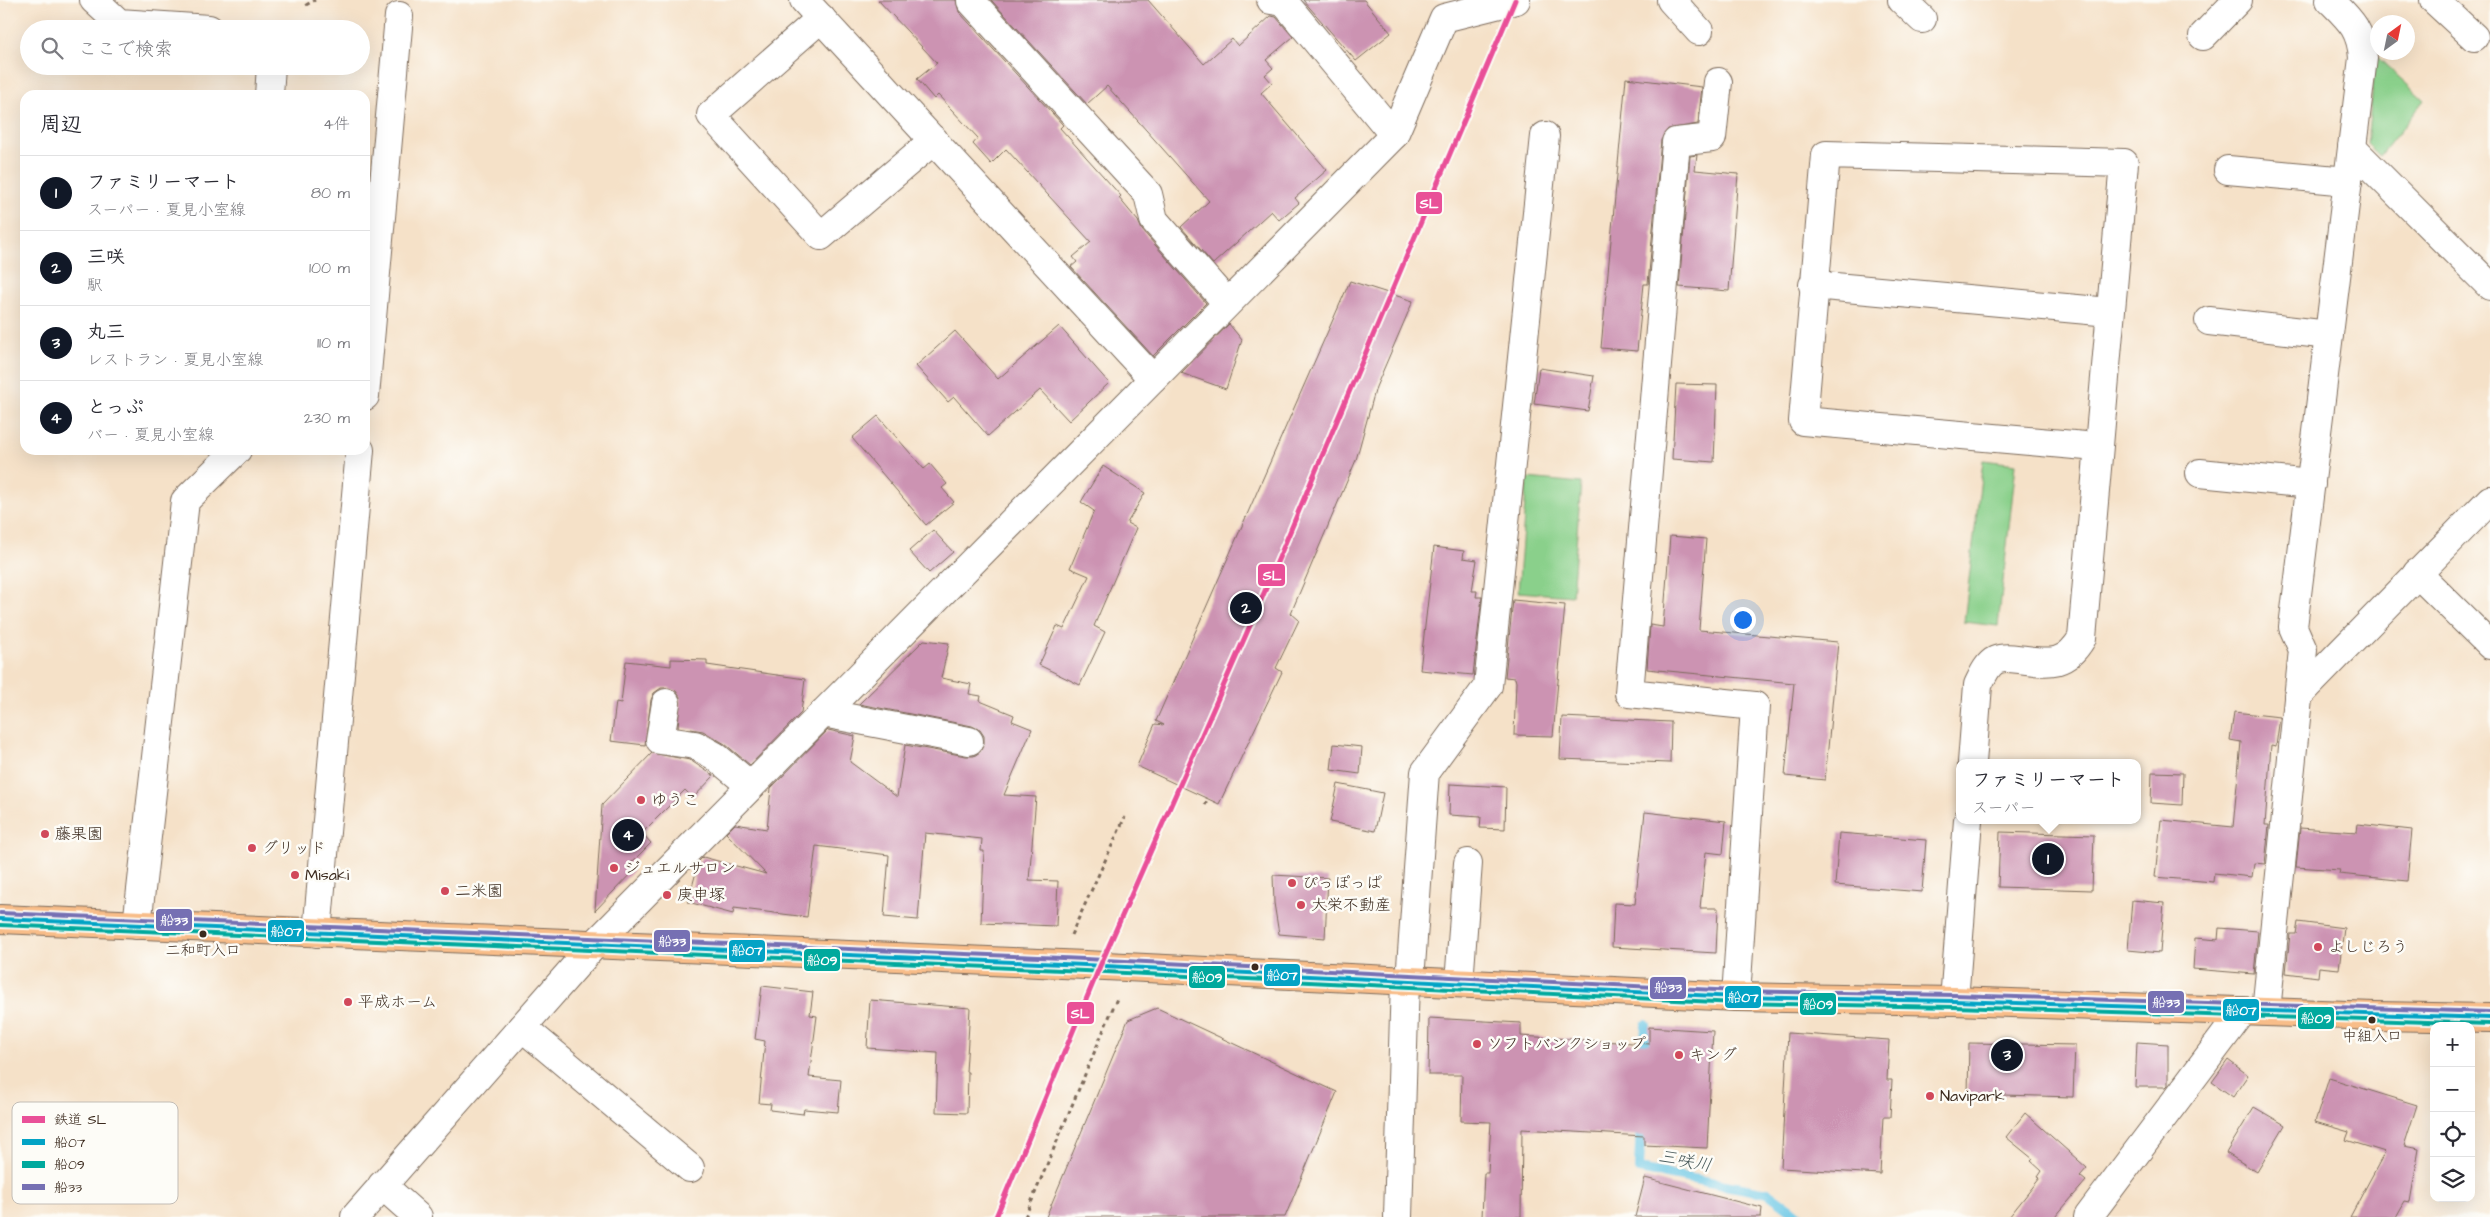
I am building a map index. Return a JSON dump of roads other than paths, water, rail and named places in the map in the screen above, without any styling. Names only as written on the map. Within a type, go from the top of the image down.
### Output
[{"type":"main road","points":[[0,919],[1459,982],[1736,996],[2490,1018]]},
{"type":"street","points":[[94,0],[116,20]]},
{"type":"street","points":[[1272,0],[1284,2],[1394,135]]},
{"type":"street","points":[[355,1217],[595,944],[1394,135],[1448,9],[1516,0]]},
{"type":"street","points":[[1671,0],[1699,31]]},
{"type":"street","points":[[1902,0],[1922,19]]},
{"type":"street","points":[[2203,36],[2238,0]]},
{"type":"street","points":[[2088,1217],[2254,1011],[2298,696],[2303,650],[2294,627],[2363,58],[2362,40],[2351,21],[2330,0]]},
{"type":"street","points":[[2434,0],[2474,37]]},
{"type":"street","points":[[971,1],[1148,194],[1154,220],[1227,303]]},
{"type":"street","points":[[934,140],[821,236],[711,115],[813,9],[934,140],[1153,379]]},
{"type":"street","points":[[370,340],[399,16]]},
{"type":"street","points":[[269,90],[270,75]]},
{"type":"street","points":[[1718,82],[1712,138],[1676,142],[1629,693],[1755,706],[1736,996]]},
{"type":"street","points":[[1398,1217],[1407,980],[1425,772],[1488,686],[1545,136]]},
{"type":"street","points":[[2352,148],[2490,286]]},
{"type":"street","points":[[1972,759],[1978,685],[1994,661],[2004,658],[2044,662],[2062,660],[2074,652],[2082,638],[2097,447],[2124,163],[1826,155],[1802,421],[2097,447]]},
{"type":"street","points":[[2228,170],[2348,180]]},
{"type":"street","points":[[1813,284],[2110,312]]},
{"type":"street","points":[[2210,321],[2329,335]]},
{"type":"street","points":[[137,925],[185,501],[232,455]]},
{"type":"street","points":[[317,933],[360,455]]},
{"type":"street","points":[[2200,473],[2311,484]]},
{"type":"street","points":[[2298,696],[2490,500]]},
{"type":"street","points":[[2417,573],[2490,645]]},
{"type":"street","points":[[666,703],[660,740],[695,745],[714,756],[751,786]]},
{"type":"street","points":[[823,713],[969,742]]},
{"type":"street","points":[[1954,1001],[1968,824]]},
{"type":"street","points":[[1459,982],[1468,863]]},
{"type":"street","points":[[522,1027],[690,1168]]},
{"type":"street","points":[[382,1186],[418,1217]]},
{"type":"waterway","name":"三咲川","points":[[1644,1057],[1646,1025]]},
{"type":"waterway","name":"三咲川","points":[[1641,1123],[1639,1169],[1768,1193],[1801,1217]]},
{"type":"rail line","name":"SL","points":[[996,1217],[1100,966],[1256,612],[1515,0]]},
{"type":"place","name":"三咲","points":[[1246,608]]},
{"type":"place","name":"ゆうこ","points":[[641,800]]},
{"type":"place","name":"藤果園","points":[[45,834]]},
{"type":"place","name":"とっぷ","points":[[628,835]]},
{"type":"place","name":"グリッド","points":[[252,848]]},
{"type":"place","name":"ファミリーマート","points":[[2048,859]]},
{"type":"place","name":"ジュエルサロン","points":[[614,868]]},
{"type":"place","name":"Misaki","points":[[295,875]]},
{"type":"place","name":"ぴっぽっぱ","points":[[1292,883]]},
{"type":"place","name":"二米園","points":[[445,891]]},
{"type":"place","name":"庚申塚","points":[[667,895]]},
{"type":"place","name":"大栄不動産","points":[[1301,905]]},
{"type":"place","name":"二和町入口","points":[[203,934]]},
{"type":"place","name":"よしじろう","points":[[2318,947]]},
{"type":"place","name":"平成ホーム","points":[[348,1002]]},
{"type":"place","name":"中組入口","points":[[2372,1020]]},
{"type":"place","name":"ソフトバンクショップ","points":[[1477,1044]]},
{"type":"place","name":"キング","points":[[1679,1055]]},
{"type":"place","name":"丸三","points":[[2007,1055]]},
{"type":"place","name":"Navipark","points":[[1930,1096]]}]
